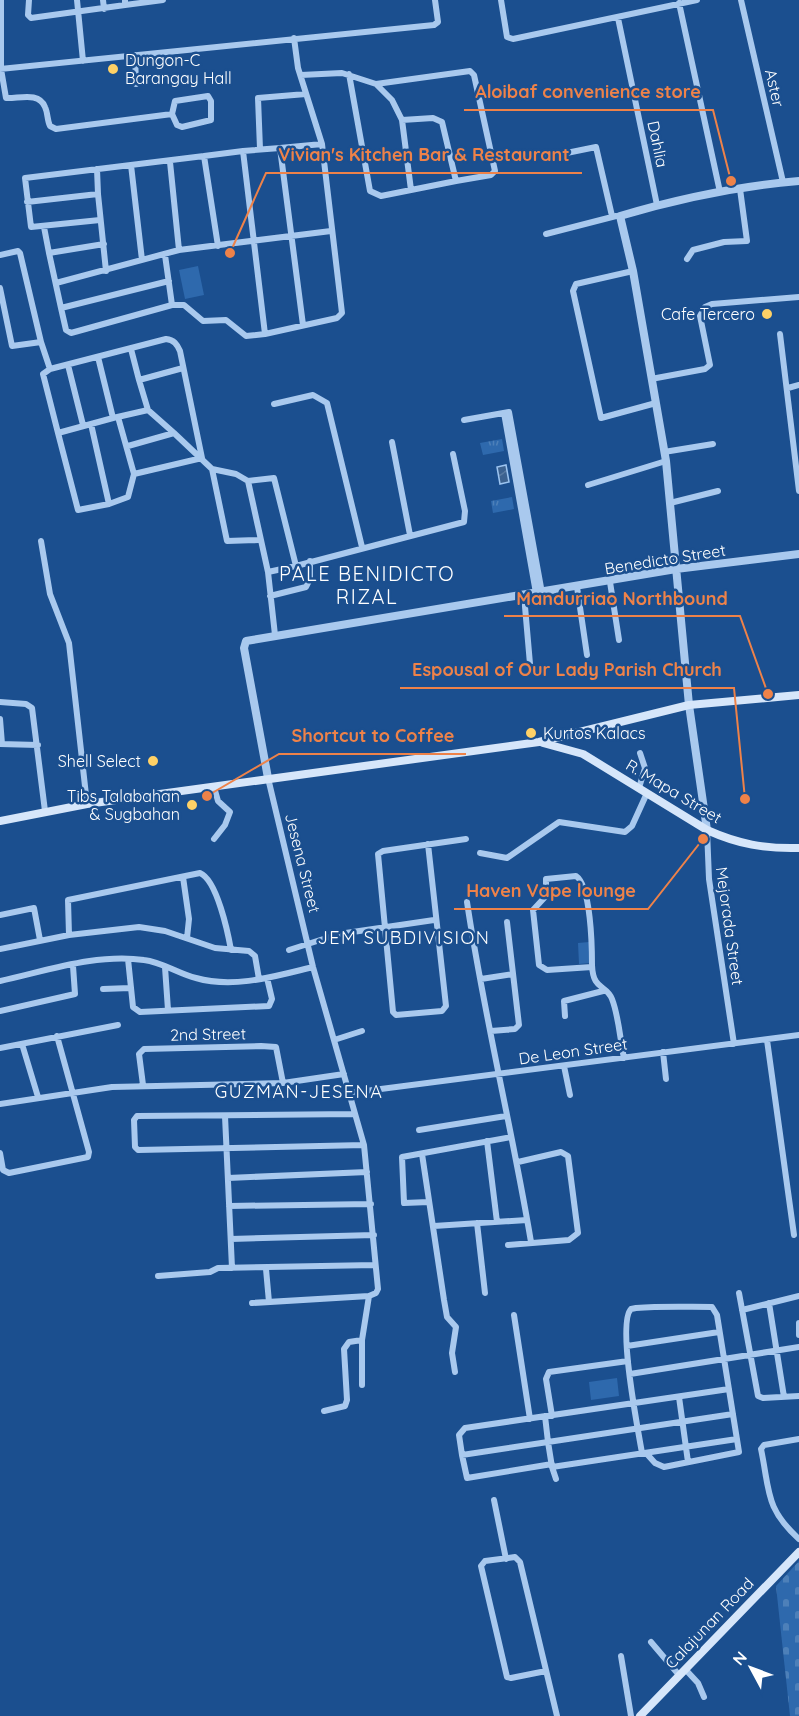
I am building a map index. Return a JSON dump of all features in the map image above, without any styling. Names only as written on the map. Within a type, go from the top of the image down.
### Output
[{"type":"main road","points":[[0,821],[87,804],[539,742],[689,705],[799,694]]},
{"type":"main road","name":"R. Mapa Street","points":[[539,742],[583,754],[707,830],[747,845],[799,848]]},
{"type":"main road","name":"Calajunan Road","points":[[640,1716],[799,1551]]},
{"type":"street","points":[[1,0],[1,69],[6,98],[30,96],[37,99],[45,107],[50,126],[56,129],[172,114]]},
{"type":"street","points":[[29,0],[27,15],[31,18],[104,9],[125,3],[163,0]]},
{"type":"street","points":[[77,0],[82,61]]},
{"type":"street","points":[[103,0],[104,9]]},
{"type":"street","points":[[1,69],[434,25],[438,22],[435,0]]},
{"type":"street","points":[[501,0],[506,33],[510,39],[697,0]]},
{"type":"street","name":"Aster","points":[[741,0],[783,182]]},
{"type":"street","points":[[679,3],[720,192]]},
{"type":"street","name":"Dahlia","points":[[618,18],[657,205]]},
{"type":"street","points":[[44,227],[66,330],[71,333],[172,304],[184,306],[203,321],[226,320],[246,336],[337,318],[342,313],[322,144],[306,94],[294,38]]},
{"type":"street","points":[[135,55],[136,84]]},
{"type":"street","points":[[349,74],[370,191],[381,196],[491,174],[495,171],[473,72],[376,84]]},
{"type":"street","points":[[301,75],[349,74],[376,84],[392,100],[402,120],[411,190]]},
{"type":"street","points":[[260,148],[258,98],[306,94]]},
{"type":"street","points":[[210,97],[212,118],[208,122],[179,127],[172,114],[175,101],[210,97]]},
{"type":"street","points":[[402,120],[433,118],[442,122],[456,180]]},
{"type":"street","points":[[100,220],[32,227],[25,178],[170,162],[260,148],[322,144]]},
{"type":"street","points":[[548,158],[596,147],[616,216]]},
{"type":"street","points":[[280,148],[303,325]]},
{"type":"street","points":[[243,151],[265,334]]},
{"type":"street","points":[[204,156],[218,246]]},
{"type":"street","points":[[170,162],[179,250]]},
{"type":"street","points":[[131,165],[142,260]]},
{"type":"street","points":[[97,170],[106,271]]},
{"type":"street","points":[[546,234],[657,205],[720,192],[799,181]]},
{"type":"street","points":[[687,259],[693,250],[724,242],[747,241],[740,189]]},
{"type":"street","points":[[27,202],[98,194]]},
{"type":"street","name":"Mejorada Street","points":[[616,216],[633,271],[666,461],[689,705],[707,830],[709,879],[734,1044]]},
{"type":"street","points":[[56,284],[179,250],[254,243],[331,231]]},
{"type":"street","points":[[49,253],[104,244]]},
{"type":"street","points":[[0,255],[18,251],[20,253],[41,342],[50,369]]},
{"type":"street","points":[[165,255],[172,304]]},
{"type":"street","points":[[633,271],[576,284],[573,291],[601,418],[656,403]]},
{"type":"street","points":[[61,308],[169,280]]},
{"type":"street","points":[[0,288],[12,346],[41,342]]},
{"type":"street","points":[[651,379],[705,369],[710,365],[700,315],[705,307],[712,304],[799,297]]},
{"type":"street","points":[[780,334],[799,491]]},
{"type":"street","points":[[98,357],[116,417],[128,446],[134,474],[128,497],[110,504],[80,510],[76,507],[43,377],[50,369],[68,364],[170,339],[178,345],[202,458]]},
{"type":"street","points":[[131,349],[148,410],[212,469],[227,541],[258,540]]},
{"type":"street","points":[[68,364],[83,425]]},
{"type":"street","points":[[139,380],[183,368]]},
{"type":"street","points":[[788,388],[799,385]]},
{"type":"street","points":[[274,404],[313,395],[327,403],[362,547]]},
{"type":"street","points":[[58,433],[148,410]]},
{"type":"street","points":[[464,420],[506,412],[539,593]]},
{"type":"street","points":[[91,423],[110,504]]},
{"type":"street","points":[[128,446],[174,433]]},
{"type":"street","points":[[392,442],[410,536]]},
{"type":"street","points":[[664,452],[713,444]]},
{"type":"street","points":[[268,572],[464,522],[465,511],[453,454]]},
{"type":"street","points":[[134,474],[202,458]]},
{"type":"street","points":[[588,485],[666,461]]},
{"type":"street","points":[[212,469],[236,474],[248,481],[270,477],[276,482],[296,566]]},
{"type":"street","points":[[248,481],[258,540],[268,572],[275,635]]},
{"type":"street","points":[[670,503],[718,491]]},
{"type":"street","points":[[41,541],[50,594],[69,643],[87,804]]},
{"type":"street","name":"Benedicto Street","points":[[268,778],[244,644],[275,635],[402,617],[676,569],[799,554]]},
{"type":"street","points":[[270,596],[306,587],[310,579],[310,561]]},
{"type":"street","points":[[610,582],[619,640]]},
{"type":"street","points":[[577,587],[586,655]]},
{"type":"street","points":[[524,595],[530,664]]},
{"type":"street","points":[[0,702],[26,704],[33,711],[45,811]]},
{"type":"street","points":[[0,719],[1,744],[38,745]]},
{"type":"street","points":[[639,788],[645,768],[640,753]]},
{"type":"street","name":"Jesena Street","points":[[268,778],[310,945],[313,967],[364,1145],[378,1289],[376,1293],[369,1296]]},
{"type":"street","points":[[214,786],[218,801],[230,812],[225,825],[214,839]]},
{"type":"street","points":[[480,853],[507,858],[559,822],[625,832],[632,826],[647,793]]},
{"type":"street","points":[[428,844],[434,920],[446,1006],[442,1011],[394,1014],[378,854],[428,844],[466,839]]},
{"type":"street","points":[[69,935],[68,900],[200,873],[206,877],[224,918],[231,950]]},
{"type":"street","points":[[592,967],[547,970],[539,965],[533,910],[546,896],[546,879],[576,876],[584,884],[593,945],[592,967],[597,985],[612,999],[624,1058]]},
{"type":"street","points":[[183,877],[189,919],[187,938]]},
{"type":"street","points":[[467,902],[497,1075],[518,1162],[531,1242]]},
{"type":"street","points":[[0,915],[34,908],[40,940]]},
{"type":"street","points":[[289,950],[339,934],[434,920]]},
{"type":"street","points":[[491,1031],[515,1029],[519,1026],[507,922]]},
{"type":"street","points":[[0,949],[69,935],[139,927],[231,950],[252,952],[259,979]]},
{"type":"street","points":[[0,981],[100,959],[146,960],[197,979],[224,983],[267,978],[313,967]]},
{"type":"street","points":[[128,959],[130,988],[136,1011],[269,1006],[272,999],[267,978]]},
{"type":"street","points":[[0,1011],[75,994],[73,966]]},
{"type":"street","points":[[165,967],[168,1010]]},
{"type":"street","points":[[481,979],[513,974]]},
{"type":"street","points":[[103,989],[130,988]]},
{"type":"street","points":[[565,1016],[564,1001],[603,991]]},
{"type":"street","points":[[0,1048],[118,1025]]},
{"type":"street","points":[[334,1040],[362,1032]]},
{"type":"street","name":"De Leon Street","points":[[350,1093],[799,1035]]},
{"type":"street","points":[[0,1153],[3,1170],[9,1173],[88,1157],[89,1152],[75,1094],[57,1036]]},
{"type":"street","points":[[767,1040],[794,1235]]},
{"type":"street","points":[[22,1044],[38,1097]]},
{"type":"street","name":"2nd Street","points":[[143,1085],[141,1051],[144,1049],[276,1047],[284,1083]]},
{"type":"street","points":[[663,1052],[666,1079]]},
{"type":"street","points":[[564,1066],[570,1095]]},
{"type":"street","points":[[0,1104],[38,1097],[143,1085],[284,1083],[344,1074]]},
{"type":"street","points":[[355,1113],[137,1116],[134,1120],[135,1147],[138,1150],[364,1145]]},
{"type":"street","points":[[225,1116],[232,1268]]},
{"type":"street","points":[[419,1130],[506,1116]]},
{"type":"street","points":[[429,1202],[404,1203],[401,1158],[511,1137]]},
{"type":"street","points":[[487,1141],[497,1222]]},
{"type":"street","points":[[508,1245],[569,1240],[578,1233],[570,1161],[561,1152],[518,1162]]},
{"type":"street","points":[[422,1154],[447,1317],[456,1327],[452,1353],[455,1372]]},
{"type":"street","points":[[228,1178],[368,1172]]},
{"type":"street","points":[[229,1206],[371,1204]]},
{"type":"street","points":[[434,1226],[527,1220]]},
{"type":"street","points":[[477,1223],[485,1293]]},
{"type":"street","points":[[231,1239],[374,1234]]},
{"type":"street","points":[[158,1276],[232,1268],[375,1265]]},
{"type":"street","points":[[266,1269],[269,1302]]},
{"type":"street","points":[[739,1293],[758,1396],[799,1396]]},
{"type":"street","points":[[252,1303],[369,1296],[362,1340],[362,1385]]},
{"type":"street","points":[[742,1310],[799,1296]]},
{"type":"street","points":[[769,1303],[784,1397]]},
{"type":"street","points":[[668,1305],[679,1308],[712,1307],[716,1311],[739,1452],[660,1467],[644,1453],[634,1404],[627,1346],[626,1316],[631,1309],[668,1305]]},
{"type":"street","points":[[514,1316],[530,1419]]},
{"type":"street","points":[[799,1323],[797,1325],[799,1335]]},
{"type":"street","points":[[627,1346],[719,1332]]},
{"type":"street","points":[[324,1411],[345,1406],[347,1400],[344,1349],[349,1342],[362,1340]]},
{"type":"street","points":[[630,1374],[799,1347]]},
{"type":"street","points":[[556,1479],[548,1442],[546,1379],[549,1372],[628,1361]]},
{"type":"street","points":[[729,1389],[462,1429],[459,1435],[462,1455],[467,1478],[737,1439]]},
{"type":"street","points":[[679,1397],[688,1462]]},
{"type":"street","points":[[462,1455],[733,1414]]},
{"type":"street","points":[[799,1439],[764,1445],[761,1449],[772,1506],[782,1523],[799,1539]]},
{"type":"street","points":[[494,1500],[506,1559]]},
{"type":"street","points":[[546,1671],[507,1677],[481,1566],[485,1561],[515,1557],[520,1562],[557,1716]]},
{"type":"street","points":[[651,1642],[682,1672],[698,1683],[704,1697]]},
{"type":"street","points":[[621,1656],[631,1716]]},
{"type":"green space","points":[[198,266],[204,295],[185,299],[179,270]]},
{"type":"green space","points":[[502,439],[504,451],[483,455],[480,443]]},
{"type":"green space","points":[[512,497],[514,509],[493,513],[491,501]]},
{"type":"green space","points":[[589,942],[590,963],[579,964],[578,943]]},
{"type":"green space","points":[[617,1378],[619,1396],[591,1400],[589,1382]]},
{"type":"green space","points":[[799,1561],[799,1716],[790,1716],[776,1586]]},
{"type":"water","points":[[506,465],[509,482],[500,484],[497,467]]},
{"type":"place","name":"Dungon-C Barangay Hall","points":[[113,69]]},
{"type":"place","name":"Aloibaf convenience store","points":[[731,181]]},
{"type":"place","name":"Vivian's Kitchen Bar & Restaurant","points":[[230,253]]},
{"type":"place","name":"Cafe Tercero","points":[[767,314]]},
{"type":"place","name":"Mandurriao Northbound","points":[[768,694]]},
{"type":"place","name":"Kurtos Kalacs","points":[[531,733]]},
{"type":"place","name":"Shell Select","points":[[153,761]]},
{"type":"place","name":"Shortcut to Coffee","points":[[207,796]]},
{"type":"place","name":"Espousal of Our Lady Parish Church","points":[[745,799]]},
{"type":"place","name":"Tibs Talabahan & Sugbahan","points":[[192,805]]},
{"type":"place","name":"Haven Vape lounge","points":[[703,839]]},
{"type":"district","name":"PALE BENIDICTO RIZAL","points":[[367,584]]},
{"type":"district","name":"JEM SUBDIVISION","points":[[404,937]]},
{"type":"district","name":"GUZMAN-JESENA","points":[[299,1091]]}]
